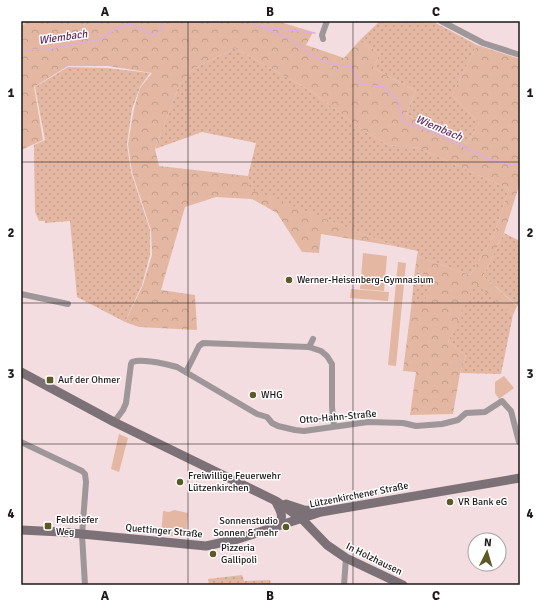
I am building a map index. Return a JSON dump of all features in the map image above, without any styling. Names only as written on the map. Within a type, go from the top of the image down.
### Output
[{"type":"main road","name":"Lützenkirchener Straße","points":[[21,372],[114,422],[276,501],[302,518],[321,512],[520,478]]},
{"type":"main road","points":[[276,501],[304,510],[321,512]]},
{"type":"main road","points":[[276,501],[282,515],[282,519],[278,525]]},
{"type":"main road","points":[[313,531],[315,518],[321,512]]},
{"type":"main road","name":"Quettinger Straße","points":[[21,530],[206,546],[238,539],[302,518]]},
{"type":"main road","name":"In Holzhausen","points":[[302,518],[327,545],[346,558],[401,584]]},
{"type":"street","points":[[323,39],[322,35],[327,21]]},
{"type":"street","points":[[441,21],[483,43],[520,55]]},
{"type":"street","points":[[21,294],[68,304]]},
{"type":"street","points":[[309,347],[313,339]]},
{"type":"street","points":[[186,372],[199,346],[203,343],[309,347],[324,353],[332,364],[332,407],[334,426]]},
{"type":"street","name":"Otto-Hahn-Straße","points":[[114,422],[123,410],[126,403],[132,362],[137,361],[168,364],[186,372],[257,414],[267,417],[272,423],[278,426],[304,431],[368,422],[403,423],[416,426],[442,424],[458,420],[466,413],[485,412],[502,401],[511,411],[520,442]]},
{"type":"street","points":[[21,442],[82,471],[85,474],[86,482],[82,535],[85,585]]},
{"type":"street","points":[[344,585],[346,558]]},
{"type":"green space","points":[[23,21],[277,21],[313,32],[306,45],[344,58],[359,41],[380,53],[373,68],[416,91],[406,114],[467,144],[479,123],[452,95],[477,45],[520,59],[520,183],[504,233],[483,276],[517,306],[513,315],[475,283],[448,342],[466,355],[460,373],[453,414],[410,415],[416,372],[403,371],[411,308],[425,301],[433,278],[415,270],[417,256],[470,275],[493,237],[509,189],[419,148],[388,145],[360,128],[311,91],[235,48],[193,69],[178,88],[155,149],[159,166],[248,176],[250,189],[394,246],[321,234],[319,253],[302,252],[277,213],[252,199],[216,197],[185,207],[161,290],[195,295],[197,330],[139,327],[125,322],[143,285],[152,255],[151,230],[132,172],[128,144],[134,109],[140,88],[152,73],[108,66],[68,66],[34,87],[43,140],[21,150],[21,26],[25,24]]},
{"type":"green space","points":[[380,21],[432,21],[477,45],[452,95],[479,123],[467,144],[406,114],[416,91],[373,68],[380,53],[359,41]]},
{"type":"green space","points":[[235,48],[311,91],[360,128],[388,145],[419,148],[509,189],[493,237],[470,275],[417,256],[418,251],[394,246],[249,189],[248,176],[256,143],[202,132],[155,149],[178,88],[193,69]]},
{"type":"green space","points":[[68,67],[107,68],[150,73],[140,87],[132,109],[127,144],[131,172],[150,230],[150,255],[142,285],[125,322],[77,297],[70,221],[45,223],[45,221],[39,221],[35,212],[34,145],[45,140],[35,87]]},
{"type":"green space","points":[[504,233],[520,241],[520,308],[483,276]]},
{"type":"green space","points":[[363,253],[387,256],[384,291],[360,289]]},
{"type":"green space","points":[[398,262],[406,263],[396,366],[388,365]]},
{"type":"green space","points":[[415,270],[433,278],[425,302],[411,308]]},
{"type":"green space","points":[[475,282],[513,315],[501,374],[460,373],[466,355],[448,342]]},
{"type":"green space","points":[[351,289],[389,292],[388,301],[350,298]]},
{"type":"green space","points":[[504,376],[514,388],[499,399],[495,393],[495,382]]},
{"type":"green space","points":[[119,434],[128,438],[119,472],[111,469]]},
{"type":"green space","points":[[174,510],[188,513],[186,537],[161,535],[163,511],[169,512]]},
{"type":"green space","points":[[242,575],[244,581],[270,580],[271,585],[209,585],[208,579]]},
{"type":"waterway","name":"Wiembach","points":[[21,50],[49,49],[102,39],[108,33],[129,24],[155,36],[163,27],[163,21]]},
{"type":"waterway","name":"Wiembach","points":[[247,21],[288,38],[315,57],[327,63],[351,67],[361,84],[383,87],[398,100],[403,122],[433,132],[493,161],[520,166]]},
{"type":"waterway","points":[[263,27],[315,33]]},
{"type":"place","name":"Werner-Heisenberg-Gymnasium","points":[[289,280]]},
{"type":"place","name":"Auf der Ohmer","points":[[50,380]]},
{"type":"place","name":"WHG","points":[[253,395]]},
{"type":"place","name":"Freiwillige Feuerwehr Lützenkirchen","points":[[180,482]]},
{"type":"place","name":"VR Bank eG","points":[[450,502]]},
{"type":"place","name":"Feldsiefer Weg","points":[[48,526]]},
{"type":"place","name":"Sonnenstudio Sonnen & mehr","points":[[286,527]]},
{"type":"place","name":"Pizzeria Gallipoli","points":[[213,554]]}]
